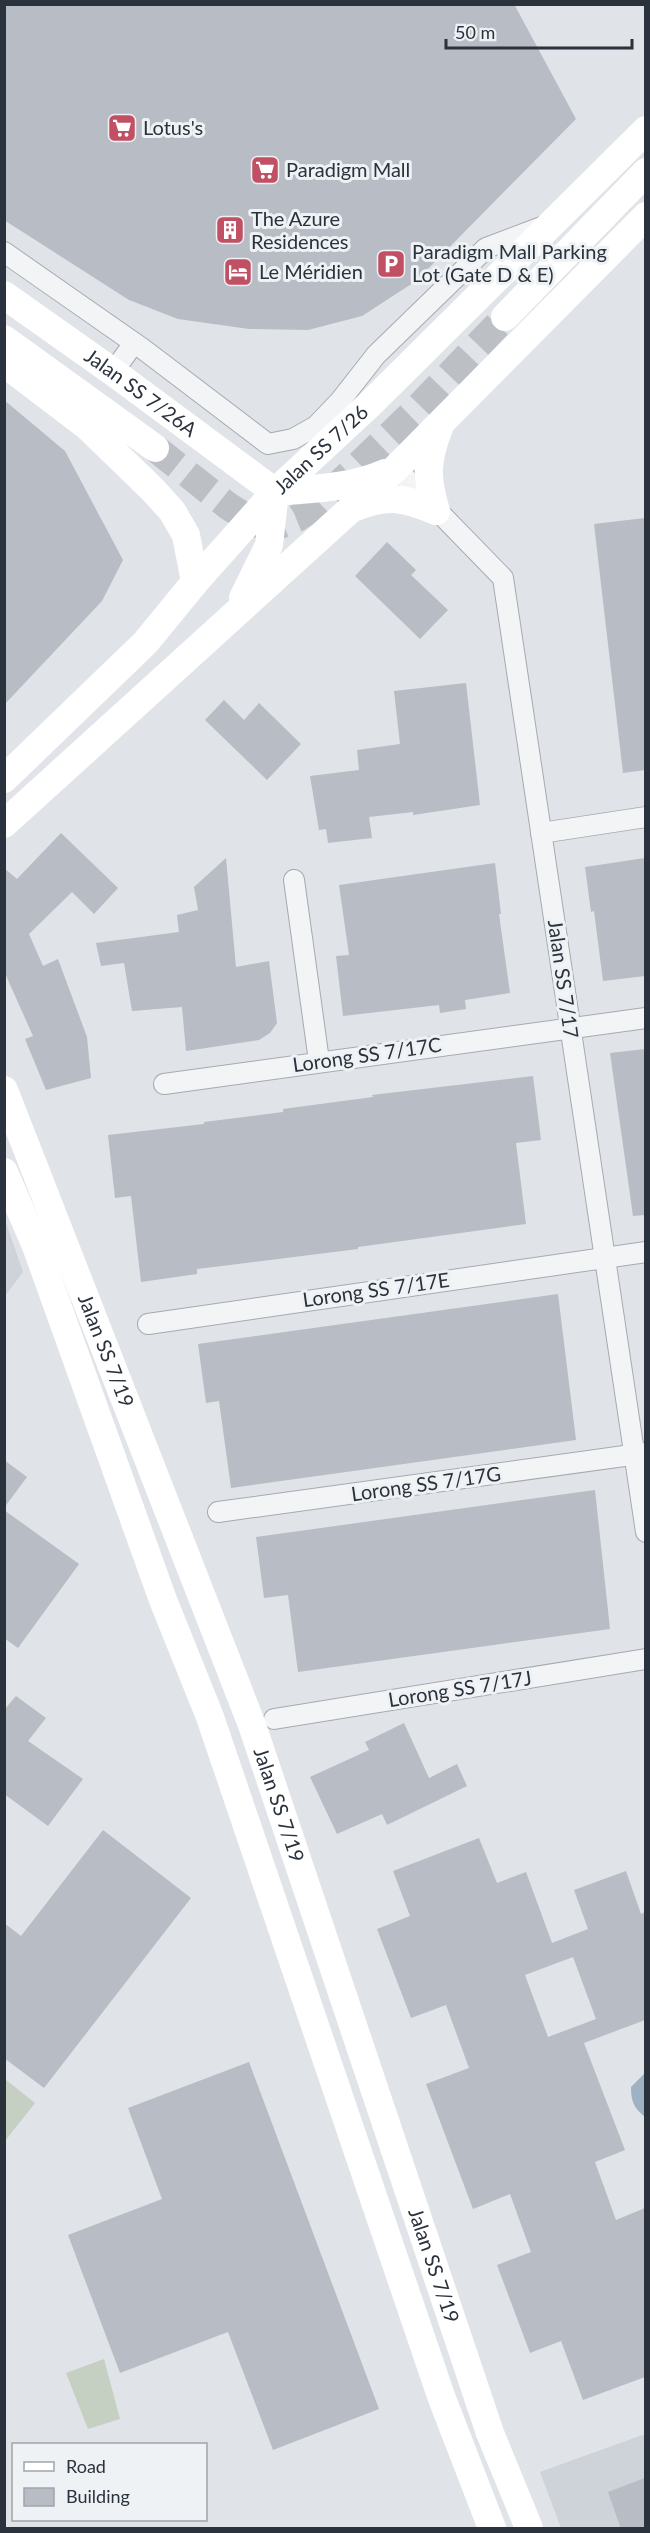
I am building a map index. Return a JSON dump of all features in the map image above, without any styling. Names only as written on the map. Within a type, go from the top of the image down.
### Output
[{"type":"street","name":"Jalan SS 7/26","points":[[4,779],[145,643],[195,582],[275,492],[369,405],[645,130]]},
{"type":"street","points":[[505,317],[645,172]]},
{"type":"street","points":[[4,824],[132,711],[396,468],[645,216]]},
{"type":"street","points":[[4,252],[134,343],[268,444],[293,439],[316,426],[340,401],[376,355],[486,248],[552,224]]},
{"type":"street","name":"Jalan SS 7/26A","points":[[4,295],[113,372],[275,492]]},
{"type":"street","name":"Jalan SS 7/26A","points":[[4,339],[154,448]]},
{"type":"street","points":[[113,372],[134,343]]},
{"type":"street","points":[[4,363],[87,426],[172,511],[186,535],[195,582]]},
{"type":"street","points":[[436,512],[429,487],[428,467],[432,446],[441,423]]},
{"type":"street","points":[[236,613],[268,545],[275,492],[333,487],[373,478],[396,468]]},
{"type":"street","name":"Jalan SS 7/17","points":[[396,468],[436,512],[503,578],[604,1257],[640,1454],[645,1532]]},
{"type":"street","points":[[349,510],[373,500],[395,498],[415,502],[436,512]]},
{"type":"street","points":[[541,833],[645,817]]},
{"type":"street","points":[[294,880],[319,1061]]},
{"type":"street","name":"Lorong SS 7/17C","points":[[165,1084],[319,1061],[645,1018]]},
{"type":"street","name":"Jalan SS 7/19","points":[[4,1090],[252,1725],[490,2433],[529,2529]]},
{"type":"street","name":"Jalan SS 7/19","points":[[4,1172],[36,1246],[163,1600],[210,1718],[441,2396],[492,2529]]},
{"type":"street","name":"Lorong SS 7/17E","points":[[148,1323],[645,1252]]},
{"type":"street","name":"Lorong SS 7/17G","points":[[218,1512],[640,1454]]},
{"type":"street","name":"Lorong SS 7/17J","points":[[274,1719],[645,1659]]},
{"type":"shaded area","points":[[5,1220],[23,1272],[4,1296]]},
{"type":"shaded area","points":[[645,2434],[645,2528],[561,2528],[540,2472]]},
{"type":"green space","points":[[5,2079],[35,2103],[5,2141]]},
{"type":"green space","points":[[104,2359],[120,2419],[88,2429],[66,2373]]},
{"type":"water","points":[[645,2073],[645,2117],[634,2104],[631,2087]]},
{"type":"building","name":"Paradigm Mall","points":[[4,4],[514,4],[576,119],[416,281],[362,316],[308,330],[249,329],[178,319],[129,300],[4,220]]},
{"type":"building","points":[[4,400],[65,451],[123,560],[102,601],[4,705]]},
{"type":"building","points":[[645,518],[645,770],[623,773],[594,524]]},
{"type":"building","points":[[387,542],[416,570],[411,575],[448,610],[420,639],[355,576]]},
{"type":"building","points":[[466,683],[480,805],[413,815],[413,812],[369,817],[372,838],[328,843],[326,829],[319,830],[310,776],[359,770],[357,750],[400,744],[394,691]]},
{"type":"building","points":[[224,700],[244,720],[259,703],[301,744],[267,780],[205,720]]},
{"type":"building","points":[[61,833],[118,888],[94,914],[72,892],[29,934],[43,966],[58,959],[87,1037],[91,1078],[46,1090],[25,1039],[33,1036],[4,971],[4,868],[17,879]]},
{"type":"building","points":[[226,858],[236,967],[269,961],[277,1023],[270,1033],[259,1040],[186,1051],[182,1007],[132,1011],[124,963],[101,966],[96,943],[179,932],[177,915],[198,910],[194,887]]},
{"type":"building","points":[[645,858],[645,976],[603,981],[594,911],[591,912],[585,867]]},
{"type":"building","points":[[495,863],[501,914],[499,914],[510,993],[465,1000],[466,1009],[440,1013],[439,1005],[343,1016],[336,956],[349,955],[339,885]]},
{"type":"building","points":[[645,1049],[645,1215],[633,1216],[610,1053]]},
{"type":"building","points":[[533,1076],[541,1140],[516,1143],[526,1224],[358,1247],[358,1249],[197,1269],[197,1274],[141,1282],[131,1196],[115,1198],[108,1135],[204,1124],[204,1122],[283,1112],[283,1109],[373,1097],[372,1095]]},
{"type":"building","points":[[558,1294],[576,1440],[231,1488],[219,1401],[206,1403],[198,1344]]},
{"type":"building","points":[[4,1460],[27,1477],[4,1508]]},
{"type":"building","points":[[595,1490],[610,1629],[298,1672],[288,1595],[264,1598],[256,1537]]},
{"type":"building","points":[[4,1510],[79,1564],[18,1648],[4,1638]]},
{"type":"building","points":[[16,1696],[46,1718],[28,1741],[83,1779],[48,1826],[4,1794],[4,1710]]},
{"type":"building","points":[[404,1723],[429,1778],[457,1764],[467,1786],[387,1825],[382,1814],[337,1834],[310,1777],[369,1750],[365,1742]]},
{"type":"building","points":[[103,1830],[191,1898],[44,2088],[4,2058],[4,1923],[21,1936]]},
{"type":"building","points":[[479,1838],[497,1883],[526,1872],[552,1943],[588,1929],[574,1890],[626,1871],[641,1914],[645,1912],[645,2020],[584,2043],[625,2150],[595,2162],[616,2220],[645,2208],[645,2377],[583,2400],[561,2341],[530,2353],[497,2265],[531,2252],[510,2194],[473,2209],[426,2084],[469,2068],[446,2005],[411,2018],[377,1929],[410,1916],[393,1871]],"holes":[[[573,1957],[596,2019],[548,2037],[525,1975]]]},
{"type":"building","points":[[249,2062],[379,2409],[273,2450],[228,2332],[120,2373],[68,2235],[162,2199],[128,2108]]},
{"type":"building","points":[[645,2478],[645,2529],[621,2529],[608,2492]]},
{"type":"tunnel","points":[[155,448],[228,506],[257,524],[277,526],[297,518],[316,506],[414,412],[505,317]]},
{"type":"place","name":"Lotus's","points":[[122,128]]},
{"type":"place","name":"Paradigm Mall","points":[[265,170]]},
{"type":"place","name":"The Azure Residences","points":[[230,230]]},
{"type":"place","name":"Paradigm Mall Parking Lot (Gate D & E)","points":[[391,264]]},
{"type":"place","name":"Le Méridien","points":[[238,272]]}]
